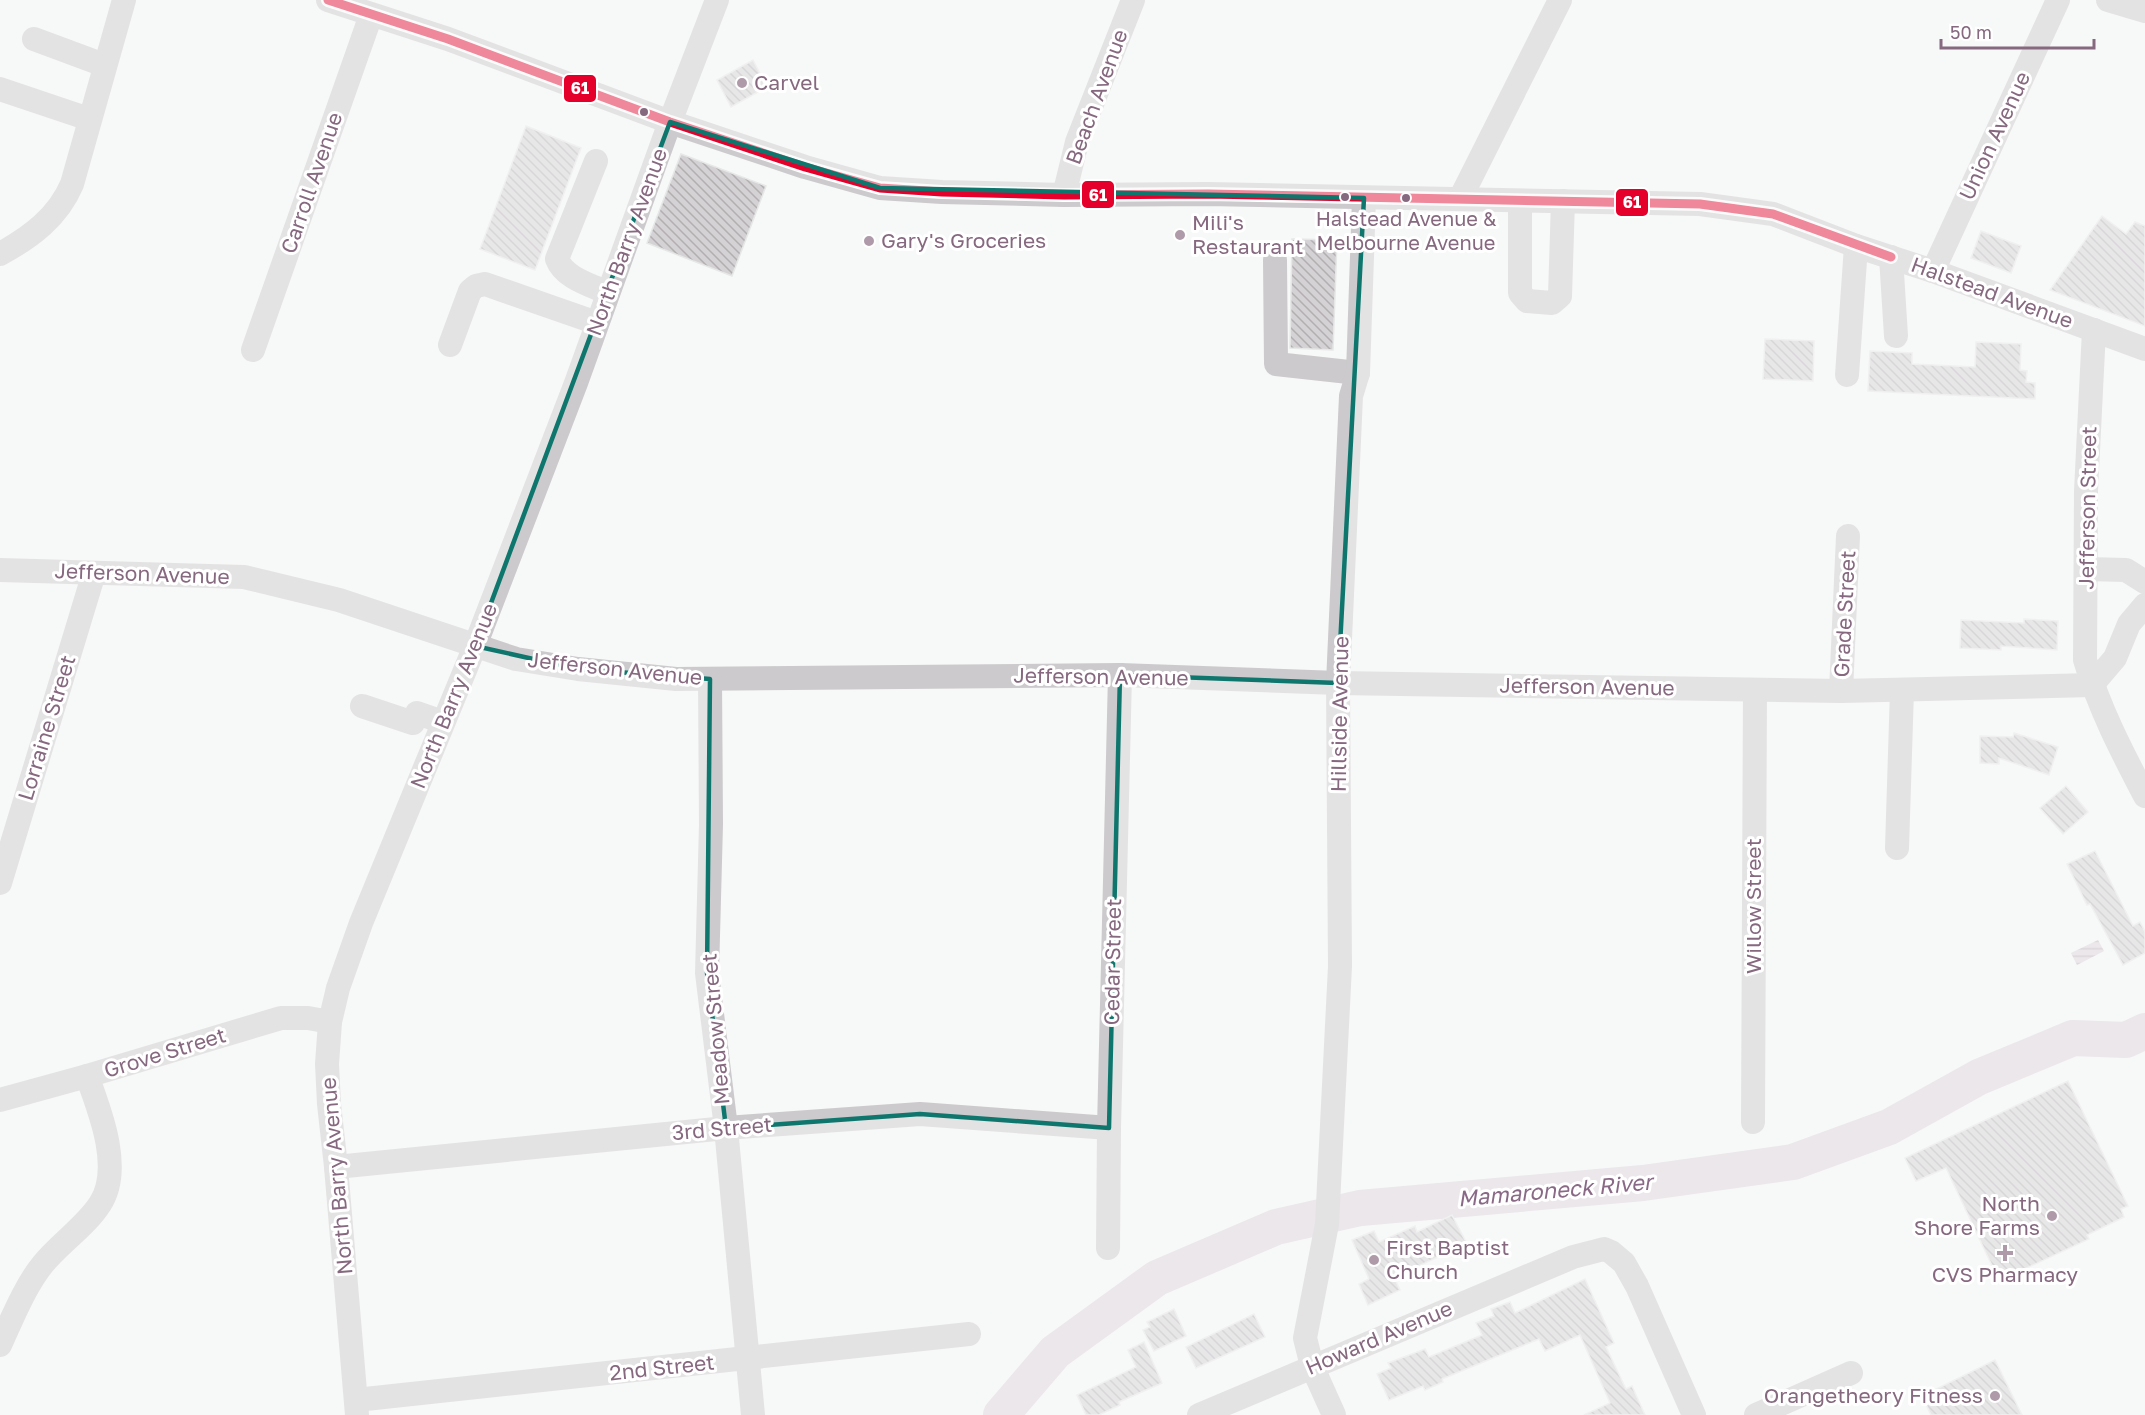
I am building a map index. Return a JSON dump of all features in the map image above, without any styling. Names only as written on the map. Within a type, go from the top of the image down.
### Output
[{"type":"street","points":[[0,254],[32,233],[55,214],[65,201],[72,184],[124,0]]},
{"type":"street","name":"Halstead Avenue","points":[[328,0],[448,39],[670,122],[805,167],[880,188],[1064,195],[1208,194],[1700,204],[1773,214],[2145,349]]},
{"type":"street","name":"North Barry Avenue","points":[[356,1408],[328,1094],[327,1064],[330,1022],[338,988],[361,923],[475,646],[576,383],[670,122],[717,0]]},
{"type":"street","name":"Beach Avenue","points":[[1064,195],[1077,142],[1133,0]]},
{"type":"street","points":[[1460,199],[1560,0]]},
{"type":"street","name":"Union Avenue","points":[[1933,271],[2058,0]]},
{"type":"street","points":[[2108,0],[2145,11]]},
{"type":"street","name":"Carroll Avenue","points":[[254,350],[371,15]]},
{"type":"street","points":[[34,39],[104,65]]},
{"type":"street","points":[[0,89],[89,119]]},
{"type":"street","points":[[596,161],[557,259],[568,274],[608,292]]},
{"type":"street","name":"Hillside Avenue","points":[[1334,1415],[1312,1366],[1305,1338],[1326,1231],[1329,1192],[1340,966],[1338,683],[1351,396],[1358,373],[1364,198]]},
{"type":"street","points":[[1520,201],[1520,293],[1527,301],[1552,303],[1560,296],[1563,201]]},
{"type":"street","points":[[1847,375],[1856,246]]},
{"type":"street","points":[[1891,257],[1896,336]]},
{"type":"street","points":[[1275,260],[1276,364],[1358,373]]},
{"type":"street","points":[[450,345],[470,291],[476,286],[485,284],[597,323]]},
{"type":"street","name":"Jefferson Street","points":[[2092,685],[2085,660],[2086,492],[2094,330]]},
{"type":"street","name":"Grade Street","points":[[1841,691],[1848,536]]},
{"type":"street","points":[[2086,569],[2126,570],[2145,582]]},
{"type":"street","name":"Jefferson Avenue","points":[[0,570],[244,577],[339,600],[516,658],[578,669],[676,679],[1120,675],[1338,683],[1841,691],[2092,685]]},
{"type":"street","name":"Lorraine Street","points":[[0,883],[94,573]]},
{"type":"street","points":[[2145,605],[2129,624],[2115,658],[2092,685],[2145,796]]},
{"type":"street","name":"Cedar Street","points":[[1108,1248],[1120,675]]},
{"type":"street","name":"Meadow Street","points":[[710,679],[711,824],[707,973],[726,1128],[753,1415]]},
{"type":"street","name":"Willow Street","points":[[1753,1122],[1755,690]]},
{"type":"street","points":[[1898,848],[1902,690]]},
{"type":"street","points":[[362,706],[413,723],[417,713],[443,722]]},
{"type":"street","name":"Grove Street","points":[[0,1100],[281,1018],[308,1018],[330,1022]]},
{"type":"street","points":[[0,1345],[42,1264],[100,1205],[108,1187],[109,1153],[100,1110],[87,1076]]},
{"type":"street","name":"3rd Street","points":[[336,1167],[726,1128],[920,1114],[1109,1128]]},
{"type":"street","name":"Howard Avenue","points":[[1199,1415],[1573,1257],[1604,1249],[1624,1263],[1694,1415]]},
{"type":"street","name":"2nd Street","points":[[356,1408],[969,1334]]},
{"type":"street","points":[[1756,1415],[1851,1373]]},
{"type":"highlighted area","points":[[670,122],[880,188],[1364,198],[1338,683],[1120,675],[1109,1128],[920,1114],[726,1128],[707,973],[710,679],[578,669],[475,646]]},
{"type":"shaded area","points":[[2098,940],[2104,951],[2077,965],[2071,953]]},
{"type":"building","name":"Carvel","points":[[753,60],[767,87],[731,107],[717,80]]},
{"type":"building","points":[[526,126],[581,148],[535,270],[480,249]]},
{"type":"building","points":[[681,154],[766,186],[732,276],[647,243]]},
{"type":"building","points":[[2102,216],[2126,234],[2135,222],[2145,226],[2145,326],[2050,290]]},
{"type":"building","points":[[1981,231],[2021,246],[2011,273],[1971,258]]},
{"type":"building","points":[[1292,239],[1337,240],[1333,350],[1290,348]]},
{"type":"building","points":[[1765,339],[1814,341],[1813,381],[1763,379]]},
{"type":"building","points":[[1976,342],[2021,344],[2020,370],[2027,371],[2026,382],[2035,383],[2035,399],[1868,391],[1870,351],[1912,353],[1912,364],[1975,367]]},
{"type":"building","points":[[2024,619],[2058,621],[2057,650],[2001,646],[2001,650],[1960,648],[1961,620],[2024,623]]},
{"type":"building","points":[[2014,733],[2058,747],[2049,775],[1999,758],[1999,764],[1980,763],[1980,736],[2013,737]]},
{"type":"building","points":[[2066,786],[2088,812],[2063,834],[2040,808]]},
{"type":"building","points":[[2095,851],[2133,926],[2140,922],[2145,932],[2145,953],[2123,965],[2090,904],[2087,905],[2067,864]]},
{"type":"building","points":[[2068,1081],[2128,1206],[2121,1209],[2124,1217],[2087,1235],[2089,1239],[2005,1278],[2001,1269],[1995,1272],[1946,1168],[1916,1181],[1905,1158]]},
{"type":"building","points":[[1452,1215],[1467,1244],[1394,1277],[1400,1290],[1368,1305],[1359,1284],[1369,1279],[1352,1240],[1374,1231],[1379,1242],[1415,1226],[1417,1232]]},
{"type":"building","points":[[1585,1279],[1614,1343],[1606,1347],[1626,1389],[1632,1386],[1645,1415],[1584,1415],[1610,1403],[1580,1335],[1545,1351],[1539,1339],[1442,1379],[1443,1382],[1425,1390],[1423,1386],[1389,1400],[1377,1374],[1391,1368],[1388,1363],[1425,1349],[1429,1357],[1482,1335],[1476,1323],[1494,1316],[1491,1309],[1510,1302],[1515,1313]]},
{"type":"building","points":[[1174,1309],[1186,1336],[1154,1351],[1143,1330],[1150,1327],[1147,1322]]},
{"type":"building","points":[[1254,1314],[1265,1337],[1196,1368],[1186,1347]]},
{"type":"building","points":[[1144,1342],[1162,1383],[1119,1402],[1120,1405],[1099,1415],[1086,1415],[1077,1395],[1136,1367],[1128,1350]]},
{"type":"building","points":[[1995,1360],[2022,1415],[1931,1415],[1922,1396]]},
{"type":"waterway","name":"Mamaroneck River","points":[[1001,1415],[1055,1352],[1157,1278],[1276,1227],[1360,1208],[1643,1183],[1793,1162],[1889,1127],[1979,1077],[2073,1038],[2126,1040],[2145,1031]]},
{"type":"transit line","name":"61","points":[[328,0],[448,39],[670,122],[805,167],[880,188],[1064,195],[1208,194],[1700,204],[1773,214],[1891,257]]},
{"type":"place","name":"Carvel","points":[[742,83]]},
{"type":"place","name":"Halstead Avenue & Melbourne Avenue","points":[[1406,198]]},
{"type":"place","name":"Mili's Restaurant","points":[[1180,235]]},
{"type":"place","name":"Gary's Groceries","points":[[869,241]]},
{"type":"place","name":"North Shore Farms","points":[[2052,1216]]},
{"type":"place","name":"CVS Pharmacy","points":[[2005,1253]]},
{"type":"place","name":"First Baptist Church","points":[[1374,1260]]},
{"type":"place","name":"Orangetheory Fitness","points":[[1995,1396]]}]
